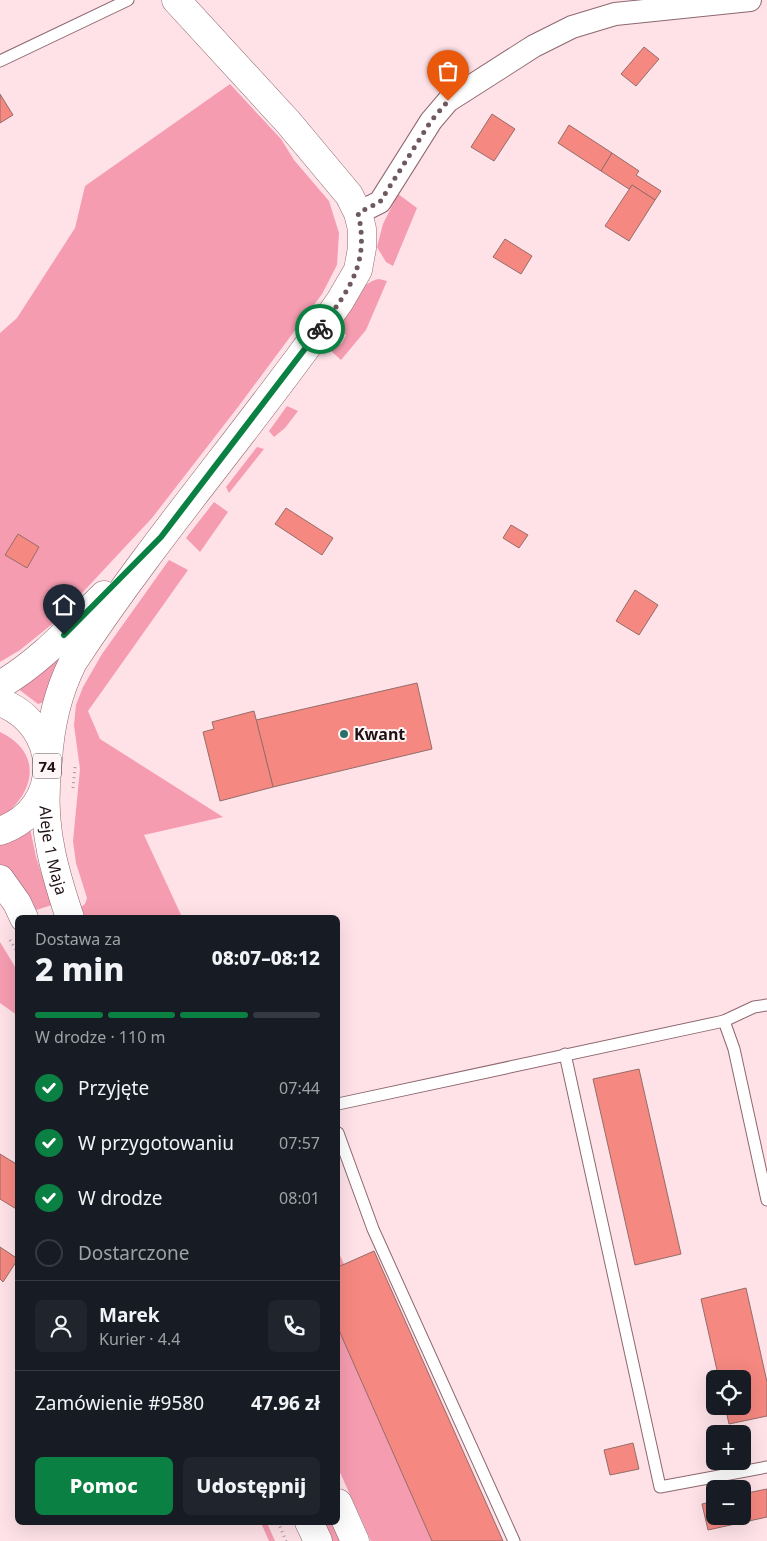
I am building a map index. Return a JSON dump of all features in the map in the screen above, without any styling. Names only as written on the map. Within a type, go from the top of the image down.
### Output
[{"type":"street","points":[[0,685],[13,678],[52,647],[161,537],[275,390],[350,286],[358,270],[362,248],[362,229],[358,213],[337,178],[176,0]]},
{"type":"street","points":[[358,213],[380,202],[431,121],[448,101],[534,46],[572,27],[615,14],[750,0]]},
{"type":"street","name":"Aleje 1 Maja","points":[[69,915],[48,842],[44,813],[56,767],[54,708],[73,662],[161,537]]},
{"type":"street","name":"74","points":[[0,702],[22,713],[32,722],[56,767],[37,804],[15,824],[0,831]]},
{"type":"street","points":[[0,879],[17,903],[23,915]]},
{"type":"street","points":[[340,1507],[355,1541]]},
{"type":"street","points":[[310,1525],[318,1541]]},
{"type":"lane","points":[[0,61],[128,0]]},
{"type":"lane","points":[[340,1104],[724,1021],[754,1007],[767,1004]]},
{"type":"lane","points":[[724,1021],[734,1049],[767,1200]]},
{"type":"lane","points":[[565,1054],[660,1487],[767,1467]]},
{"type":"lane","points":[[340,1138],[373,1229],[514,1541]]},
{"type":"path","points":[[56,767],[73,791]]},
{"type":"path","points":[[279,1525],[286,1541]]},
{"type":"shaded area","points":[[230,84],[281,139],[294,160],[329,201],[339,233],[337,265],[322,294],[152,518],[56,621],[20,650],[0,662],[0,333],[17,318],[75,228],[85,186]]},
{"type":"shaded area","points":[[398,194],[417,208],[393,266],[386,262],[377,247],[383,224]]},
{"type":"shaded area","points":[[379,279],[387,281],[366,330],[341,360],[331,351],[342,343],[346,335],[337,324],[360,291],[372,281]]},
{"type":"shaded area","points":[[287,406],[298,411],[285,428],[274,437],[269,431]]},
{"type":"shaded area","points":[[257,447],[264,449],[229,493],[226,487]]},
{"type":"shaded area","points":[[214,502],[228,512],[200,552],[186,538]]},
{"type":"shaded area","points":[[169,560],[188,570],[88,711],[100,739],[223,817],[144,835],[181,915],[84,915],[81,907],[85,904],[87,898],[76,863],[73,841],[80,769],[74,725],[76,705],[83,687],[102,654]]},
{"type":"shaded area","points":[[56,655],[61,657],[44,702],[38,704],[17,688]]},
{"type":"shaded area","points":[[0,732],[14,741],[23,751],[29,762],[30,774],[27,786],[21,797],[0,818]]},
{"type":"shaded area","points":[[30,828],[36,857],[52,905],[33,911],[0,864],[0,842]]},
{"type":"shaded area","points":[[0,942],[15,967],[15,1014],[0,1003]]},
{"type":"shaded area","points":[[340,1255],[470,1541],[371,1541],[340,1472]]},
{"type":"shaded area","points":[[262,1525],[268,1525],[275,1541],[269,1541]]},
{"type":"shaded area","points":[[324,1525],[334,1525],[342,1541],[332,1541]]},
{"type":"building","points":[[644,47],[659,59],[636,86],[621,74]]},
{"type":"building","points":[[0,94],[13,115],[0,123]]},
{"type":"building","points":[[492,114],[515,129],[494,161],[471,147]]},
{"type":"building","points":[[569,125],[612,153],[601,171],[558,143]]},
{"type":"building","points":[[612,153],[639,171],[636,175],[661,191],[655,200],[632,185],[629,189],[601,171]]},
{"type":"building","points":[[632,185],[655,200],[629,241],[605,226]]},
{"type":"building","points":[[505,239],[532,256],[521,274],[493,257]]},
{"type":"building","points":[[286,508],[333,538],[322,555],[275,524]]},
{"type":"building","points":[[511,525],[528,535],[519,548],[503,538]]},
{"type":"building","points":[[18,534],[39,547],[27,568],[5,555]]},
{"type":"building","points":[[635,590],[658,605],[639,635],[616,621]]},
{"type":"building","name":"Kwant","points":[[417,683],[432,749],[273,787],[256,720]]},
{"type":"building","points":[[254,711],[273,787],[220,801],[203,732],[214,729],[212,722]]},
{"type":"building","points":[[639,1069],[681,1254],[635,1265],[593,1079]]},
{"type":"building","points":[[0,1154],[15,1163],[15,1208],[0,1199]]},
{"type":"building","points":[[0,1247],[15,1257],[15,1264],[3,1282],[0,1279]]},
{"type":"building","points":[[374,1251],[503,1541],[432,1541],[340,1333],[340,1266]]},
{"type":"building","points":[[746,1288],[767,1382],[767,1416],[729,1424],[727,1415],[751,1415],[751,1370],[717,1370],[701,1299]]},
{"type":"building","points":[[633,1443],[639,1469],[610,1475],[604,1450]]},
{"type":"building","points":[[767,1489],[767,1517],[751,1521],[751,1492]]},
{"type":"building","points":[[706,1503],[706,1521],[702,1504]]},
{"type":"building","points":[[707,1525],[731,1525],[708,1530]]},
{"type":"way so far","points":[[320,329],[350,286],[358,270],[362,248],[362,229],[358,213],[380,202],[431,121],[448,101]]},
{"type":"place","name":"Kwant","points":[[344,734]]},
{"type":"route","points":[[64,635],[161,537],[208,479],[320,329]]}]
